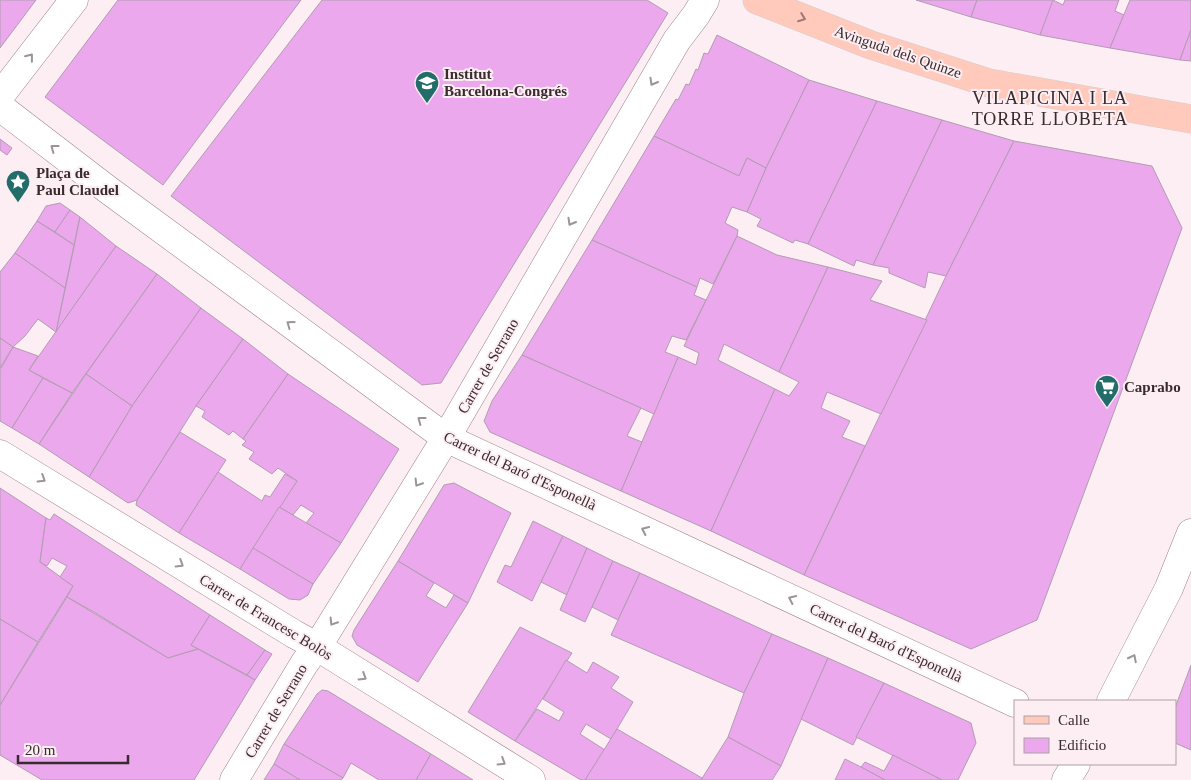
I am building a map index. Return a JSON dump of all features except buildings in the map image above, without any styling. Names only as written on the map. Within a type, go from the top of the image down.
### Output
[{"type":"main road","name":"Avinguda dels Quinze","points":[[757,0],[871,45],[989,83],[1191,119]]},
{"type":"street","points":[[0,96],[74,0]]},
{"type":"street","name":"Carrer de Serrano","points":[[234,780],[446,438],[677,40],[696,15],[704,0]]},
{"type":"street","name":"Carrer del Baró d'Esponellà","points":[[0,107],[446,438],[1014,703]]},
{"type":"street","name":"Carrer de Francesc Bolòs","points":[[0,454],[316,646],[531,780]]},
{"type":"street","points":[[1112,700],[1169,588],[1191,532]]},
{"type":"street","points":[[1066,780],[1075,765]]},
{"type":"place","name":"Institut Barcelona-Congrés","points":[[427,104]]},
{"type":"place","name":"Plaça de Paul Claudel","points":[[18,203]]},
{"type":"place","name":"Caprabo","points":[[1107,408]]},
{"type":"district","name":"VILAPICINA I LA TORRE LLOBETA","points":[[1050,108]]}]
